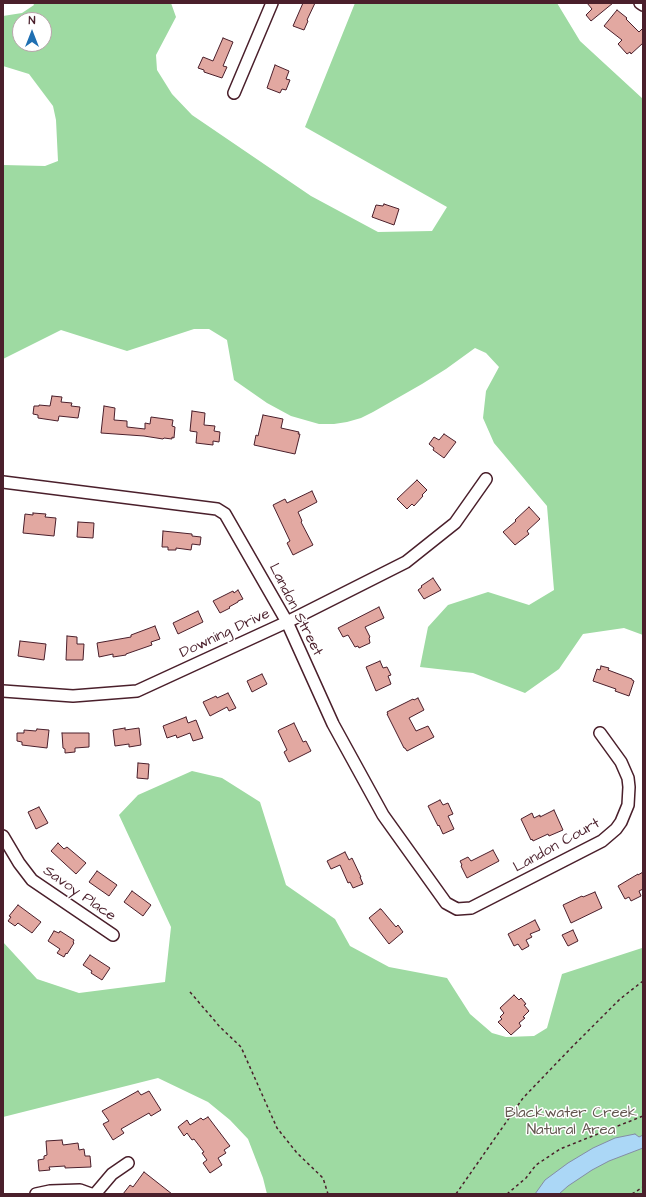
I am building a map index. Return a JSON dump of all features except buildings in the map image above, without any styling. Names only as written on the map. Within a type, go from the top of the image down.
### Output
[{"type":"street","points":[[234,93],[272,3]]},
{"type":"street","name":"Downing Drive","points":[[3,691],[73,696],[137,691],[287,622],[406,562],[455,523],[486,479]]},
{"type":"street","name":"Landon Street","points":[[3,482],[217,509],[222,511],[287,622],[333,724],[383,814],[446,903],[457,909]]},
{"type":"street","name":"Landon Court","points":[[457,909],[471,908],[602,841],[616,829],[621,822],[628,805],[628,778],[621,762],[600,733]]},
{"type":"street","name":"Savoy Place","points":[[3,836],[19,863],[32,880],[113,935]]},
{"type":"street","points":[[95,1194],[112,1174],[128,1163]]},
{"type":"street","points":[[36,1194],[80,1190],[91,1194]]},
{"type":"path","points":[[456,1194],[523,1098],[609,1009],[643,981]]},
{"type":"path","points":[[190,992],[220,1027],[241,1047],[277,1128],[297,1153],[323,1178],[328,1194]]},
{"type":"path","points":[[507,1194],[526,1178],[536,1165],[560,1149],[643,1116]]},
{"type":"path","points":[[632,1194],[643,1187]]},
{"type":"green space","points":[[33,3],[171,3],[176,17],[156,55],[157,70],[172,94],[192,115],[311,196],[378,232],[432,231],[447,207],[305,127],[355,3],[557,3],[580,41],[643,99],[643,635],[624,628],[583,634],[559,669],[525,693],[473,673],[420,667],[428,627],[448,605],[488,592],[529,605],[554,590],[547,506],[494,443],[483,418],[486,391],[499,367],[486,353],[475,348],[446,369],[373,412],[361,418],[334,424],[319,424],[291,416],[267,403],[234,380],[227,340],[209,329],[194,329],[127,351],[61,330],[3,359],[3,165],[45,166],[58,161],[56,120],[53,106],[29,74],[3,66],[3,16],[12,15],[12,52],[52,52],[52,12],[24,12],[34,5]]},
{"type":"green space","name":"Blackwater Creek Natural Area","points":[[192,771],[222,778],[260,802],[286,885],[335,919],[350,946],[389,967],[447,978],[470,1014],[492,1033],[506,1037],[534,1036],[547,1028],[562,974],[643,947],[643,1194],[267,1194],[263,1178],[248,1139],[230,1120],[208,1102],[158,1078],[3,1117],[3,942],[37,979],[79,993],[165,982],[171,927],[119,815],[138,795]]},
{"type":"water","points":[[635,1134],[639,1137],[643,1135],[643,1148],[609,1161],[592,1170],[559,1194],[535,1194],[545,1180],[568,1163],[593,1148],[615,1138]]}]
